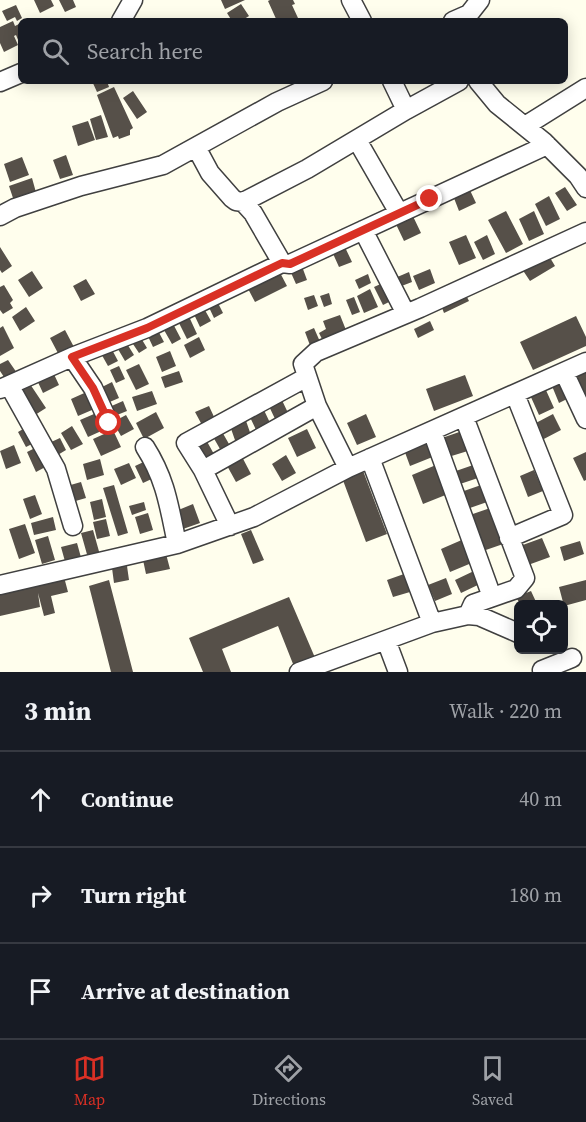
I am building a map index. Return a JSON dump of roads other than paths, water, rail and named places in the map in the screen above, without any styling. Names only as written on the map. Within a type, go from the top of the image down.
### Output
[{"type":"street","points":[[123,18],[133,0]]},
{"type":"street","points":[[351,0],[360,18]]},
{"type":"street","points":[[0,82],[18,74]]},
{"type":"street","points":[[0,216],[15,208],[81,186],[163,165],[277,102],[316,84]]},
{"type":"street","points":[[393,84],[406,110]]},
{"type":"street","points":[[196,147],[210,172],[232,198],[243,202],[307,169],[454,84]]},
{"type":"street","points":[[480,84],[497,104],[547,145],[578,176],[586,188]]},
{"type":"street","points":[[525,126],[586,88]]},
{"type":"street","points":[[357,140],[399,213]]},
{"type":"street","points":[[73,526],[56,469],[4,387],[147,328],[282,263],[290,264],[547,145]]},
{"type":"street","points":[[243,202],[253,213],[282,263]]},
{"type":"street","points":[[363,230],[406,314]]},
{"type":"street","points":[[348,468],[317,406],[303,364],[316,352],[406,314],[586,232]]},
{"type":"street","points":[[72,357],[93,388],[109,423]]},
{"type":"street","points":[[0,585],[177,544],[230,526],[261,514],[348,468],[586,362]]},
{"type":"street","points":[[564,372],[582,399],[586,419]]},
{"type":"street","points":[[230,526],[203,470],[186,443],[307,377]]},
{"type":"street","points":[[509,538],[563,515],[515,394]]},
{"type":"street","points":[[203,470],[317,406]]},
{"type":"street","points":[[464,417],[525,578],[516,589],[473,604],[468,615]]},
{"type":"street","points":[[432,431],[492,597]]},
{"type":"street","points":[[146,447],[158,466],[164,482],[177,544]]},
{"type":"street","points":[[370,458],[432,623]]},
{"type":"street","points":[[299,672],[432,623],[468,615],[479,616],[514,631]]},
{"type":"street","points":[[386,640],[398,672]]},
{"type":"street","points":[[541,671],[579,658]]}]
